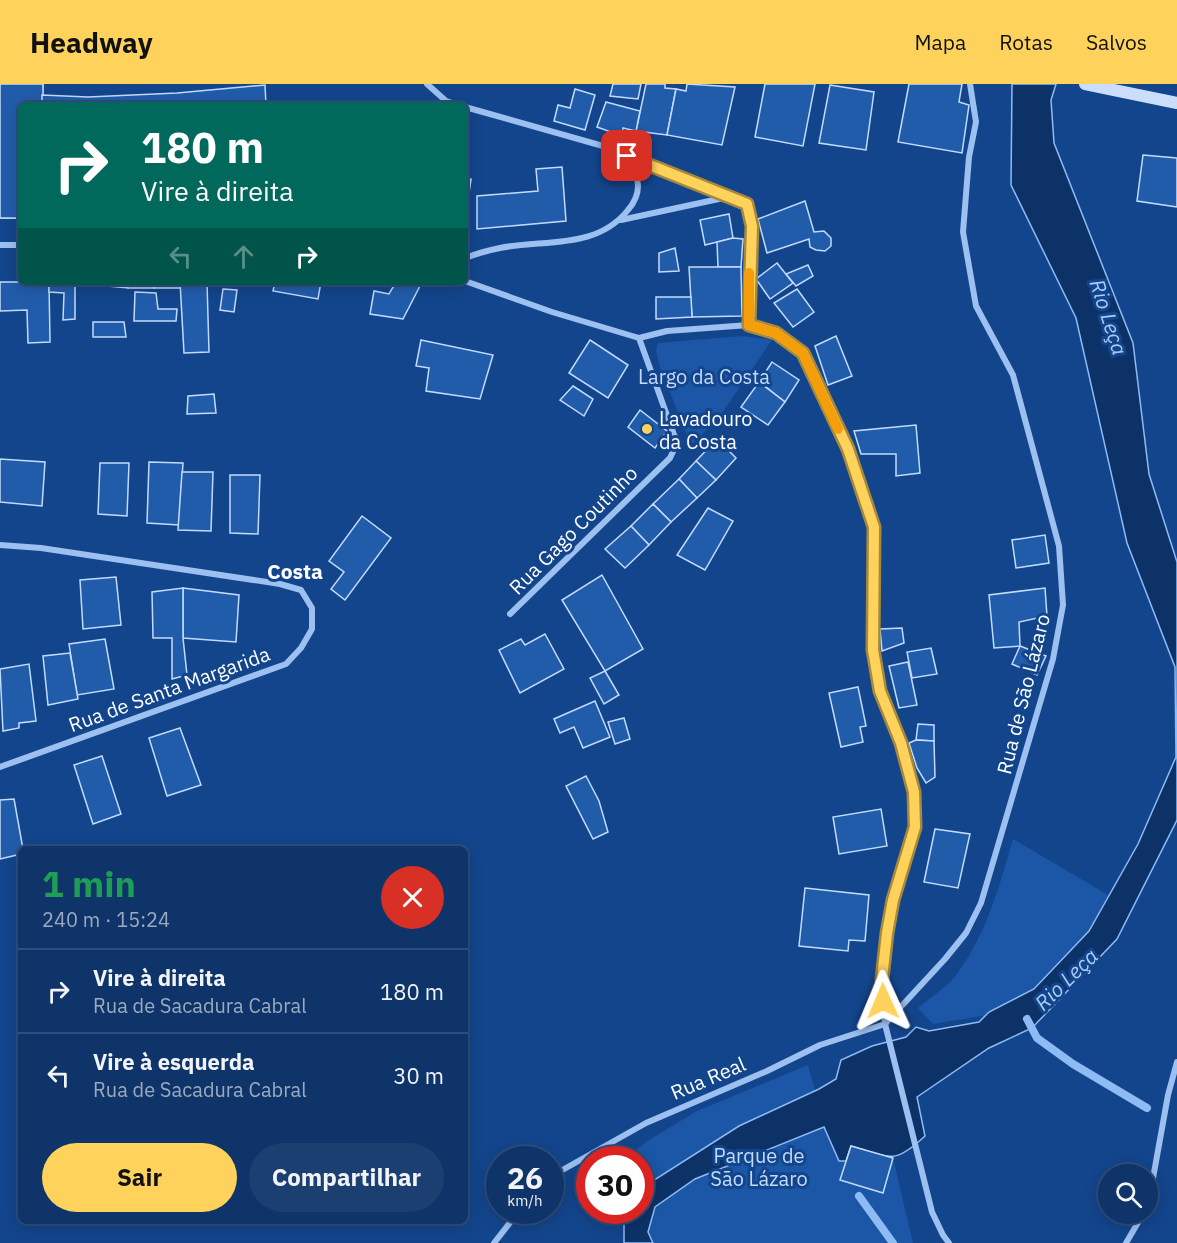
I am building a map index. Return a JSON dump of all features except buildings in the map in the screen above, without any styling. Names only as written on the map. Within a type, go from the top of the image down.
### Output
[{"type":"main road","points":[[1085,84],[1177,103]]},
{"type":"street","points":[[427,84],[449,102]]},
{"type":"street","name":"Rua de São Lázaro","points":[[885,1024],[966,933],[981,903],[1053,659],[1063,605],[1059,546],[1013,375],[976,306],[963,232],[969,157],[976,122],[970,84]]},
{"type":"street","points":[[468,108],[610,148],[728,197]]},
{"type":"street","points":[[468,257],[501,248],[574,241],[602,233],[620,220],[634,202],[638,188],[636,171],[627,156]]},
{"type":"street","points":[[620,220],[728,197]]},
{"type":"street","points":[[0,245],[18,244]]},
{"type":"street","points":[[468,282],[552,312],[639,338],[667,332],[749,325],[776,333],[803,353],[848,449],[874,527],[873,650],[880,691],[901,743],[914,792],[915,827],[893,900],[887,933],[882,979],[885,1024],[932,1212],[949,1243]]},
{"type":"street","name":"Rua Gago Coutinho","points":[[510,614],[670,458],[674,450],[677,443],[639,338]]},
{"type":"street","name":"Rua de Santa Margarida","points":[[0,545],[41,548],[280,584],[301,590],[312,608],[312,629],[301,648],[286,664],[0,767]]},
{"type":"street","name":"Rua Real","points":[[564,1169],[646,1123],[767,1071],[820,1045],[885,1024]]},
{"type":"street","points":[[1155,1164],[1167,1095],[1177,1062]]},
{"type":"street","points":[[494,1243],[509,1224]]},
{"type":"street","points":[[1126,1243],[1137,1224]]},
{"type":"lane","points":[[728,197],[747,204],[752,226],[749,325]]},
{"type":"green space","name":"Largo da Costa","points":[[742,336],[772,340],[722,413],[694,443],[690,443],[659,364],[656,350],[658,343]]},
{"type":"green space","points":[[1013,839],[1108,895],[1089,931],[1034,989],[982,1016],[933,1024],[918,1008],[951,981],[969,956],[992,907]]},
{"type":"green space","name":"Parque de São Lázaro","points":[[808,1065],[825,1127],[851,1146],[893,1158],[913,1243],[653,1243],[646,1224],[654,1224],[654,1146],[641,1146],[695,1112]]},
{"type":"water","points":[[1012,84],[1056,84],[1051,100],[1054,143],[1133,343],[1149,474],[1177,562],[1177,820],[1117,939],[1032,1028],[989,1048],[917,1097],[925,1136],[905,1152],[883,1156],[851,1146],[846,1161],[839,1161],[824,1127],[695,1179],[655,1207],[654,1211],[654,1180],[739,1126],[836,1079],[841,1060],[872,1046],[906,1037],[916,1027],[929,1031],[979,1022],[989,1012],[1034,989],[1089,931],[1138,844],[1176,757],[1175,667],[1127,543],[1076,318],[1011,185]]},
{"type":"water","points":[[624,1224],[650,1224],[648,1232],[653,1243],[624,1243]]},
{"type":"waterway","points":[[1027,1019],[1037,1038],[1073,1064],[1147,1108]]},
{"type":"waterway","name":"Rio Leça","points":[[859,1196],[893,1243]]},
{"type":"slow traffic","points":[[749,273],[749,325],[776,333],[803,353],[838,429]]},
{"type":"place","name":"Lavadouro da Costa","points":[[647,429]]},
{"type":"district","name":"Costa","points":[[295,571]]},
{"type":"route","points":[[627,156],[747,204],[752,226],[749,325],[776,333],[803,353],[848,449],[874,527],[873,650],[880,691],[901,743],[914,792],[915,827],[893,900],[882,979],[883,1001]]}]
